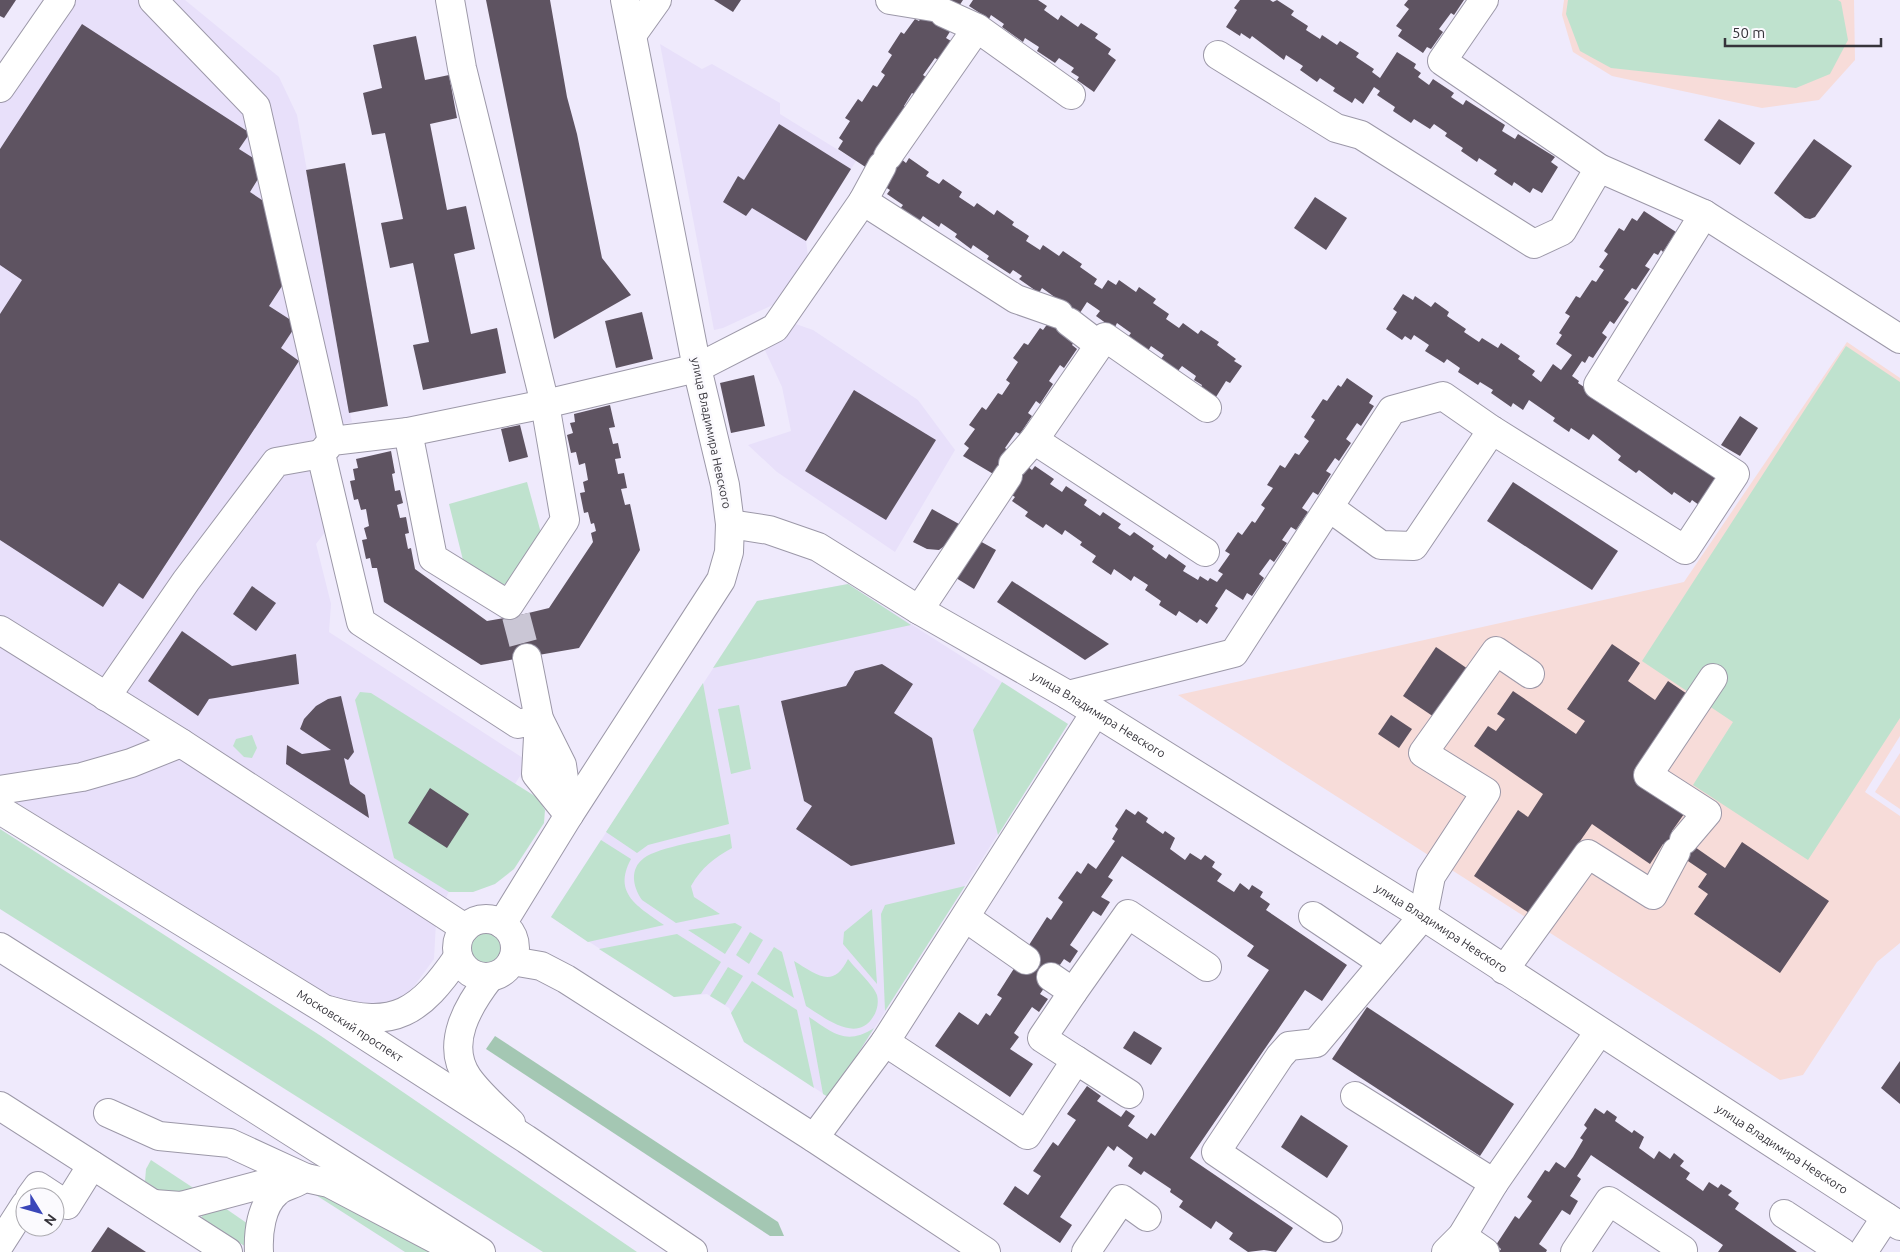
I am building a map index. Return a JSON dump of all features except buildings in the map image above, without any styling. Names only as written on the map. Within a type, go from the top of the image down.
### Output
[{"type":"street","points":[[0,88],[61,0]]},
{"type":"street","points":[[153,0],[256,107],[361,622],[518,724],[539,718]]},
{"type":"street","points":[[408,432],[433,558],[512,610],[565,520],[545,404],[462,68],[450,0]]},
{"type":"street","name":"улица Владимира Невского","points":[[625,0],[697,368],[725,484],[730,524],[769,530],[818,547],[919,610],[1068,695],[1423,916],[1893,1221]]},
{"type":"street","points":[[632,35],[656,0]]},
{"type":"street","points":[[890,0],[939,10],[977,28],[1071,95]]},
{"type":"street","points":[[1484,0],[1442,61],[1599,168],[1704,214],[1900,339]]},
{"type":"street","points":[[106,697],[186,581],[276,462],[326,448],[545,404],[697,368],[776,328],[863,201],[885,161],[977,28]]},
{"type":"street","points":[[1218,55],[1336,128],[1361,135],[1534,244],[1562,231],[1599,168]]},
{"type":"street","points":[[863,201],[1016,299],[1064,318],[1099,345]]},
{"type":"street","points":[[1068,695],[1234,653],[1392,410],[1443,396],[1492,430],[1685,550],[1735,474],[1598,385],[1704,214]]},
{"type":"street","points":[[919,610],[1010,470],[1034,440],[1105,337],[1207,408]]},
{"type":"street","points":[[1330,508],[1381,545],[1414,546],[1492,430]]},
{"type":"street","points":[[1034,440],[1205,552]]},
{"type":"street","points":[[502,924],[569,815],[721,580],[729,552],[730,524]]},
{"type":"street","points":[[0,630],[181,743],[465,928]]},
{"type":"street","points":[[1328,1228],[1216,1152],[1280,1056],[1289,1046],[1316,1043],[1423,916],[1431,876],[1486,792],[1423,753],[1496,652],[1530,674]]},
{"type":"street","points":[[527,658],[539,718],[562,765],[569,815]]},
{"type":"street","points":[[1504,970],[1588,854],[1652,895],[1680,846],[1707,813],[1648,775],[1713,678]]},
{"type":"street","points":[[814,1138],[885,1042],[966,918],[1095,713]]},
{"type":"street","points":[[0,790],[82,777],[131,763],[181,743]]},
{"type":"street","name":"Московский проспект","points":[[0,810],[324,1009],[526,1139],[693,1252]]},
{"type":"street","points":[[1129,1094],[1042,1038],[1128,914],[1207,967]]},
{"type":"street","points":[[1313,916],[1383,963]]},
{"type":"street","points":[[966,918],[1026,960]]},
{"type":"street","points":[[488,919],[502,924],[508,929],[515,944],[512,961],[499,974],[490,977],[474,975],[467,970],[458,957],[458,943],[465,928],[480,920],[488,919]]},
{"type":"street","points":[[0,947],[481,1252]]},
{"type":"street","points":[[324,1009],[371,1020],[402,1013],[433,990],[458,957]]},
{"type":"street","points":[[512,961],[540,966],[566,980],[814,1138],[986,1252]]},
{"type":"street","points":[[490,977],[471,1001],[465,1015],[459,1043],[460,1058],[468,1078],[526,1139]]},
{"type":"street","points":[[1052,977],[1074,992]]},
{"type":"street","points":[[1485,1252],[1454,1244],[1599,1032]]},
{"type":"street","points":[[885,1042],[1026,1135],[1076,1060]]},
{"type":"street","points":[[1355,1096],[1494,1183]]},
{"type":"street","points":[[0,1106],[228,1252]]},
{"type":"street","points":[[108,1112],[159,1136],[230,1143],[306,1178],[329,1183],[460,1252]]},
{"type":"street","points":[[65,1202],[68,1204],[92,1165]]},
{"type":"street","points":[[153,1204],[181,1206],[275,1181],[306,1178]]},
{"type":"street","points":[[259,1252],[260,1224],[268,1205],[277,1192],[306,1178]]},
{"type":"street","points":[[1086,1252],[1122,1199],[1147,1217]]},
{"type":"street","points":[[1575,1252],[1609,1201],[1683,1250]]},
{"type":"street","points":[[1784,1214],[1842,1252]]},
{"type":"street","points":[[0,1244],[15,1221]]},
{"type":"street","points":[[1863,1252],[1893,1221]]},
{"type":"shaded area","points":[[44,0],[185,0],[279,77],[297,115],[352,422],[322,430],[308,444],[329,527],[316,544],[331,604],[329,632],[529,762],[454,879],[436,922],[434,959],[396,1011],[358,1015],[0,792],[0,65]]},
{"type":"shaded area","points":[[1564,0],[1854,0],[1855,60],[1819,100],[1762,108],[1612,76],[1573,52],[1562,15]]},
{"type":"shaded area","points":[[660,44],[702,69],[712,64],[780,103],[780,114],[856,161],[806,241],[809,264],[775,304],[723,328],[714,330]]},
{"type":"shaded area","points":[[793,323],[813,330],[918,400],[955,450],[895,552],[777,472],[748,445],[791,431],[782,387],[762,344]]},
{"type":"shaded area","points":[[1847,342],[1900,378],[1900,736],[1865,792],[1900,816],[1900,943],[1877,962],[1803,1075],[1780,1080],[1178,695],[1684,582]]},
{"type":"shaded area","points":[[848,584],[1068,724],[830,1098],[744,1042],[729,1008],[707,994],[674,997],[551,917],[757,601]]},
{"type":"shaded area","points":[[1900,753],[1900,809],[1875,792]]},
{"type":"green space","points":[[1568,0],[1838,0],[1841,2],[1848,40],[1830,74],[1796,88],[1611,68],[1580,51],[1566,14]]},
{"type":"green space","points":[[1846,346],[1900,382],[1900,718],[1808,860],[1693,785],[1733,722],[1642,661]]},
{"type":"green space","points":[[527,482],[544,544],[517,582],[499,585],[464,564],[449,504]]},
{"type":"green space","points":[[848,584],[911,625],[713,668],[757,601]]},
{"type":"green space","points":[[1002,682],[1068,724],[998,835],[973,730]]},
{"type":"green space","points":[[703,683],[729,824],[648,845],[637,853],[606,832]]},
{"type":"green space","points":[[360,692],[371,693],[538,798],[545,810],[544,823],[514,869],[495,884],[473,892],[449,892],[394,858],[355,700]]},
{"type":"green space","points":[[739,705],[751,769],[731,774],[718,709]]},
{"type":"green space","points":[[252,735],[257,748],[252,758],[244,757],[233,746],[236,739]]},
{"type":"green space","points":[[0,829],[321,1036],[637,1252],[543,1252],[0,909]]},
{"type":"green space","points":[[730,834],[732,848],[709,864],[691,886],[694,897],[720,914],[676,923],[642,900],[636,890],[634,873],[639,862],[644,858],[661,850]]},
{"type":"green space","points":[[601,840],[631,859],[626,871],[626,891],[638,905],[664,925],[588,942],[551,917]]},
{"type":"green space","points":[[965,886],[885,1011],[881,914],[885,905]]},
{"type":"green space","points":[[872,909],[877,984],[843,944],[844,932]]},
{"type":"green space","points":[[735,923],[742,927],[725,954],[688,930]]},
{"type":"green space","points":[[482,927],[490,927],[501,933],[507,948],[501,963],[490,969],[482,969],[471,963],[465,952],[465,944],[471,933]]},
{"type":"green space","points":[[750,932],[763,940],[749,964],[736,955]]},
{"type":"green space","points":[[677,934],[721,962],[701,994],[674,997],[599,949]]},
{"type":"green space","points":[[774,947],[782,952],[794,998],[757,974]]},
{"type":"green space","points":[[848,959],[872,987],[878,998],[876,1012],[873,1017],[866,1025],[858,1028],[840,1026],[806,1006],[794,961],[810,971],[830,977],[842,969]]},
{"type":"green space","points":[[728,967],[743,976],[725,1005],[710,996]]},
{"type":"green space","points":[[752,981],[797,1010],[814,1088],[744,1042],[731,1013]]},
{"type":"green space","points":[[809,1017],[825,1028],[847,1037],[864,1033],[874,1028],[830,1098],[823,1094]]},
{"type":"green space","points":[[495,1036],[778,1222],[784,1236],[770,1236],[486,1049]]},
{"type":"green space","points":[[151,1160],[201,1193],[170,1198],[145,1181],[146,1169]]},
{"type":"green space","points":[[329,1188],[434,1252],[405,1252],[308,1190]]},
{"type":"green space","points":[[222,1206],[251,1226],[252,1251],[202,1218],[201,1211]]},
{"type":"tunnel","points":[[516,616],[527,658]]}]
